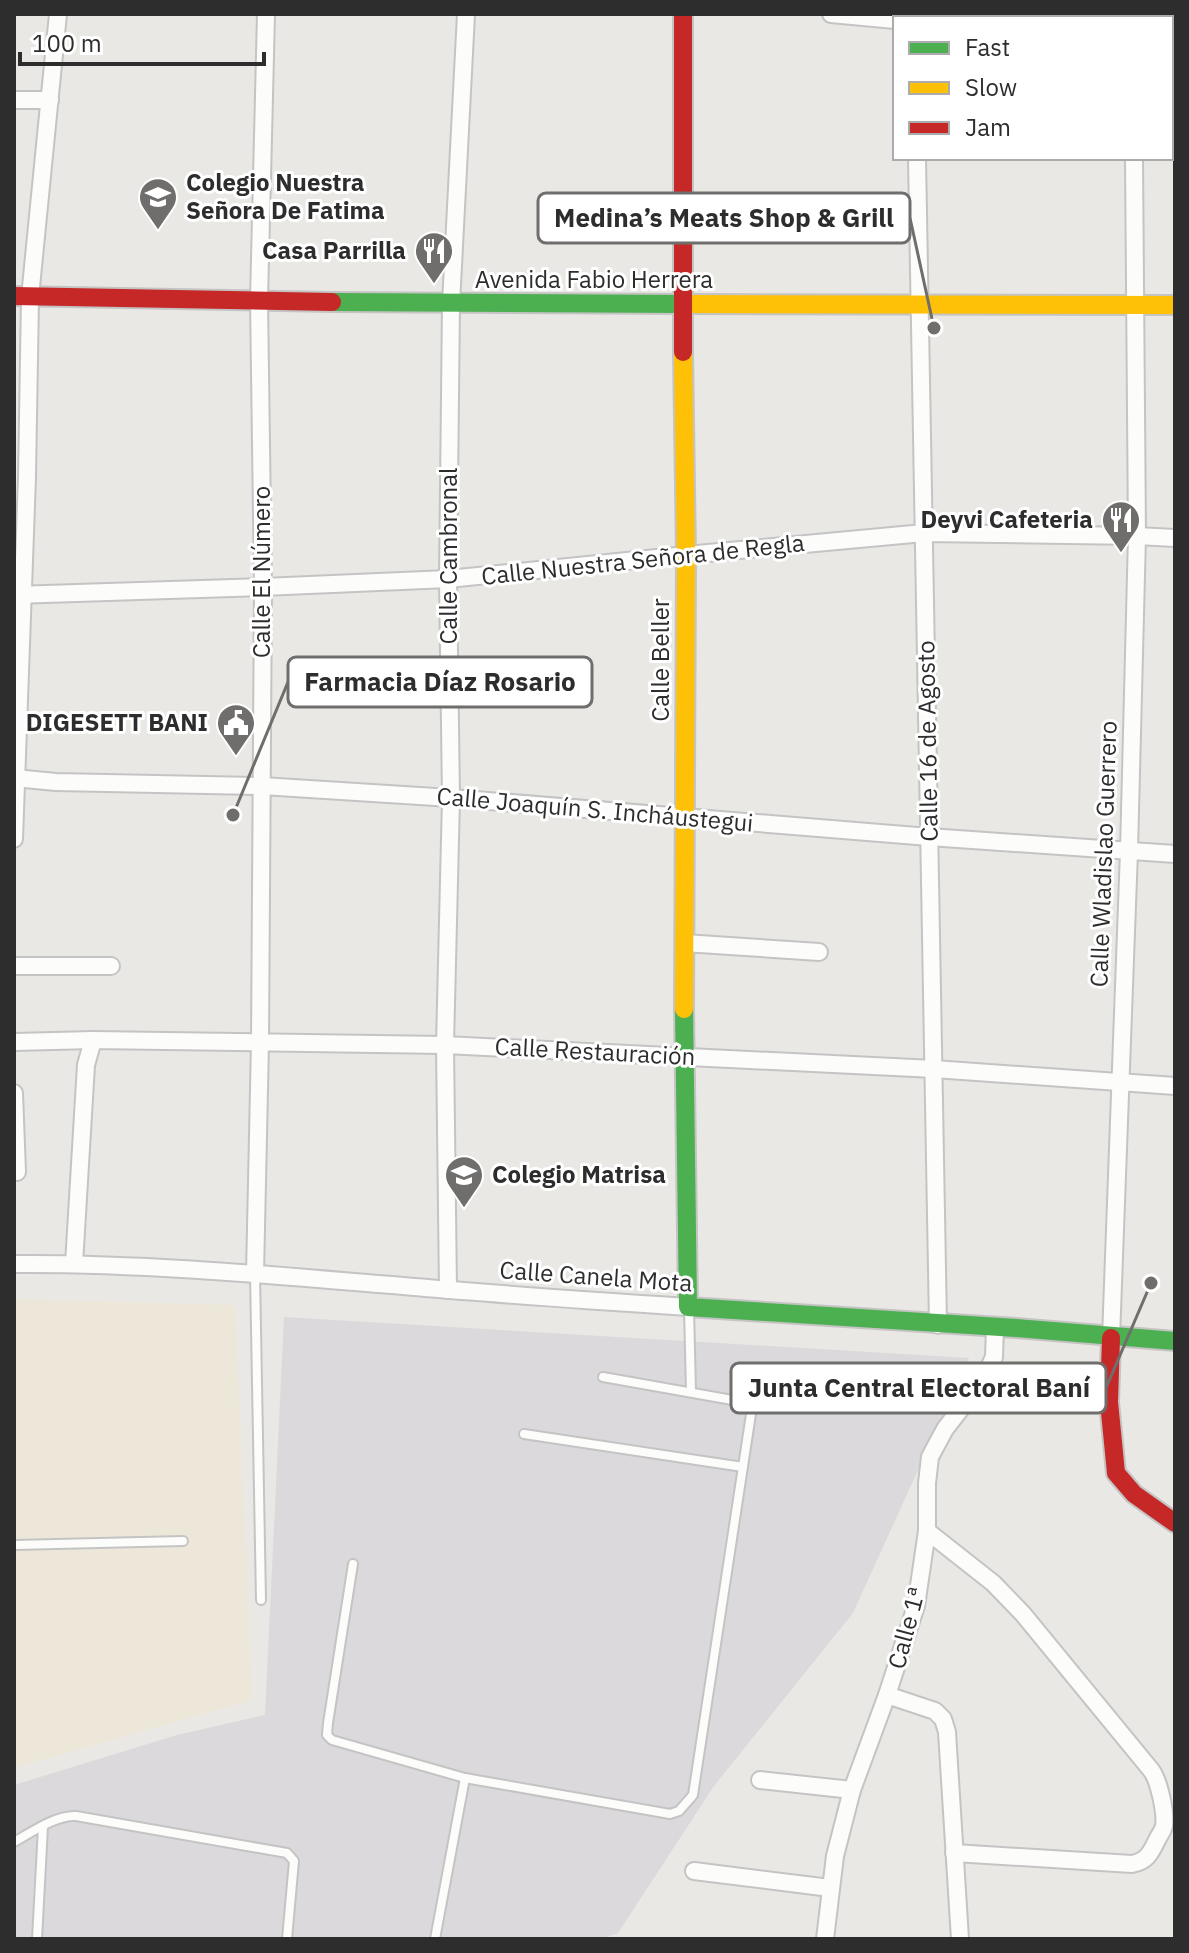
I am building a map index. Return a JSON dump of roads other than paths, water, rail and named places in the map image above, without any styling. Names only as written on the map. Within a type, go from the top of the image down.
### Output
[{"type":"main road","name":"Calle Beller","points":[[683,14],[682,304],[686,555],[684,1055],[688,1307]]},
{"type":"main road","name":"Avenida Fabio Herrera","points":[[22,297],[451,304],[1175,305]]},
{"type":"main road","name":"Calle Canela Mota","points":[[688,1307],[1175,1341]]},
{"type":"main road","name":"Calle Wladislao Guerrero","points":[[1111,1338],[1109,1402],[1116,1473],[1134,1494],[1175,1523]]},
{"type":"street","points":[[14,839],[22,297],[50,100],[58,14]]},
{"type":"street","name":"Calle El Número","points":[[255,1274],[263,587],[259,300],[266,14]]},
{"type":"street","name":"Calle Cambronal","points":[[448,1290],[445,1045],[451,798],[448,579],[451,304],[466,14]]},
{"type":"street","points":[[831,14],[893,20]]},
{"type":"street","points":[[14,100],[50,100]]},
{"type":"street","name":"Calle 16 de Agosto","points":[[917,160],[938,1325]]},
{"type":"street","name":"Calle Wladislao Guerrero","points":[[1111,1338],[1137,536],[1134,160]]},
{"type":"street","name":"Calle Nuestra Señora de Regla","points":[[19,595],[448,579],[924,533],[1175,538]]},
{"type":"street","name":"Calle Joaquín S. Incháustegui","points":[[15,778],[56,782],[262,786],[451,798],[1175,854]]},
{"type":"street","points":[[684,943],[819,952]]},
{"type":"street","points":[[14,966],[111,966]]},
{"type":"street","points":[[74,1264],[86,1065],[93,1040]]},
{"type":"street","name":"Calle Restauración","points":[[14,1042],[93,1040],[445,1045],[934,1069],[1175,1086]]},
{"type":"street","points":[[14,1093],[17,1172]]},
{"type":"street","name":"Calle Canela Mota","points":[[14,1264],[74,1264],[255,1274],[688,1307]]},
{"type":"street","name":"Calle 1ª","points":[[825,1939],[835,1856],[852,1790],[916,1606],[927,1531],[930,1457],[945,1429],[983,1380],[994,1357],[995,1327]]},
{"type":"street","points":[[927,1531],[993,1583],[1023,1614],[1151,1770],[1160,1787],[1169,1827],[1149,1856],[1142,1862],[1132,1864],[954,1853]]},
{"type":"street","points":[[887,1695],[935,1711],[943,1719],[947,1732],[960,1939]]},
{"type":"street","points":[[760,1780],[852,1790]]},
{"type":"street","points":[[694,1871],[830,1888]]},
{"type":"lane","points":[[255,1274],[261,1600]]},
{"type":"lane","points":[[688,1307],[691,1392]]},
{"type":"lane","points":[[353,1564],[328,1723],[327,1735],[332,1740],[465,1778],[670,1814],[679,1811],[693,1795],[751,1414],[747,1404],[603,1377]]},
{"type":"lane","points":[[524,1434],[743,1467]]},
{"type":"lane","points":[[14,1545],[183,1541]]},
{"type":"lane","points":[[435,1939],[465,1778]]},
{"type":"lane","points":[[14,1842],[59,1819],[76,1816],[287,1853],[294,1861],[287,1939]]},
{"type":"lane","points":[[37,1939],[43,1827]]},
{"type":"place","name":"Colegio Nuestra Señora De Fatima","points":[[158,231]]},
{"type":"place","name":"Casa Parrilla","points":[[434,285]]},
{"type":"place","name":"Medina’s Meats Shop & Grill","points":[[934,328]]},
{"type":"place","name":"Deyvi Cafeteria","points":[[1121,554]]},
{"type":"place","name":"DIGESETT BANI","points":[[236,757]]},
{"type":"place","name":"Farmacia Díaz Rosario","points":[[233,815]]},
{"type":"place","name":"Colegio Matrisa","points":[[464,1209]]},
{"type":"place","name":"Junta Central Electoral Baní","points":[[1151,1283]]}]
